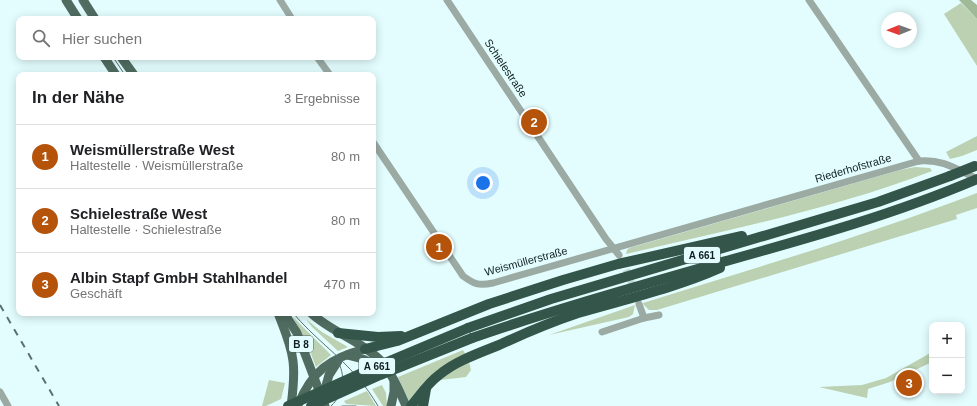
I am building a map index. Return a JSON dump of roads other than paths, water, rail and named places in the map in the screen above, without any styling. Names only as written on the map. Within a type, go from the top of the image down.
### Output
[{"type":"highway","name":"A 661","points":[[311,406],[470,333],[551,299],[878,202],[976,165]]},
{"type":"highway","name":"A 661","points":[[288,406],[379,365],[470,333],[889,213],[977,179]]},
{"type":"highway","points":[[338,333],[367,337],[404,335],[489,304],[618,264],[801,225]]},
{"type":"highway","points":[[411,406],[440,374],[460,362],[535,329],[577,314],[704,275],[750,254]]},
{"type":"highway","points":[[365,349],[398,341],[439,323]]},
{"type":"highway","points":[[423,406],[427,387]]},
{"type":"main road","points":[[66,0],[76,16]]},
{"type":"main road","points":[[82,0],[93,16]]},
{"type":"main road","points":[[106,60],[114,72]]},
{"type":"main road","points":[[123,60],[132,72]]},
{"type":"main road","points":[[279,316],[289,342],[293,361],[294,382],[291,406]]},
{"type":"main road","name":"B 8","points":[[286,316],[297,333],[313,377]]},
{"type":"main road","points":[[315,316],[338,333],[365,349],[380,361],[392,376],[406,406]]},
{"type":"main road","points":[[297,406],[306,387],[313,377],[328,363],[365,349]]},
{"type":"main road","points":[[346,355],[372,363],[392,376],[394,392],[391,406]]},
{"type":"main road","points":[[325,403],[324,387],[331,369],[346,355]]},
{"type":"main road","points":[[313,377],[325,403]]},
{"type":"street","points":[[280,0],[290,16]]},
{"type":"street","name":"Schielestraße","points":[[447,0],[606,239],[614,248]]},
{"type":"street","points":[[809,0],[918,161]]},
{"type":"street","points":[[319,60],[328,72]]},
{"type":"street","name":"Weismüllerstraße","points":[[376,146],[463,276],[474,284],[493,283],[614,248]]},
{"type":"street","name":"Riederhofstraße","points":[[614,248],[918,161],[935,160],[977,179]]},
{"type":"street","points":[[614,248],[619,255]]},
{"type":"street","points":[[639,304],[644,318]]},
{"type":"street","points":[[602,332],[644,318],[659,315]]},
{"type":"street","points":[[0,392],[8,406]]},
{"type":"tunnel","points":[[622,260],[635,291]]},
{"type":"tram line","points":[[79,0],[90,16]]},
{"type":"tram line","points":[[115,60],[123,72]]},
{"type":"tram line","points":[[296,316],[351,370],[366,388],[378,406]]},
{"type":"tram line","points":[[331,406],[339,396],[343,384],[342,372],[337,359]]},
{"type":"tram line","points":[[342,406],[356,406]]},
{"type":"railway","points":[[0,305],[59,406]]},
{"type":"place","name":"Schielestraße West","points":[[534,122]]},
{"type":"place","name":"Weismüllerstraße West","points":[[439,247]]},
{"type":"place","name":"Albin Stapf GmbH Stahlhandel","points":[[909,383]]}]
